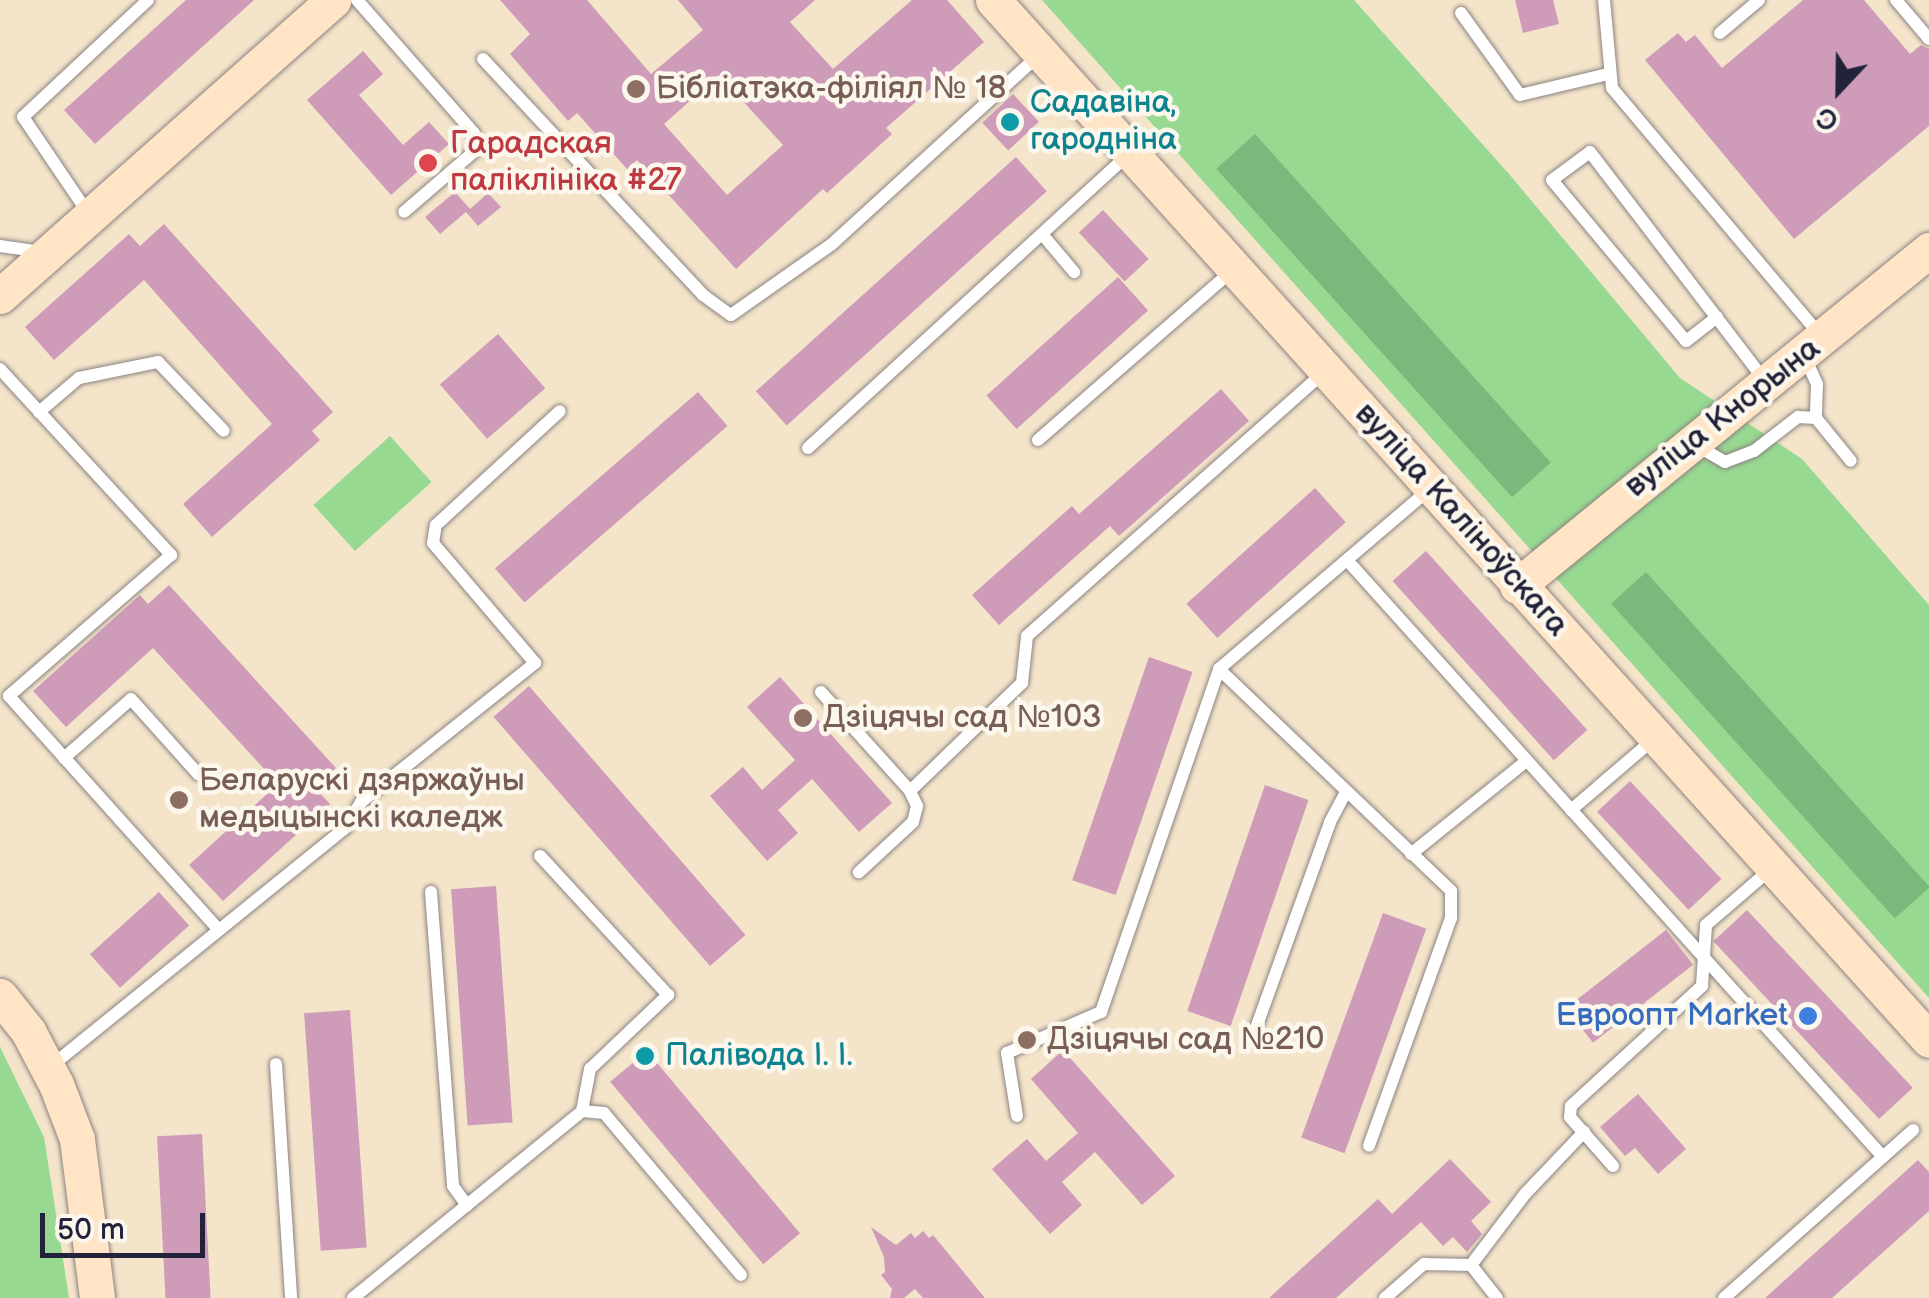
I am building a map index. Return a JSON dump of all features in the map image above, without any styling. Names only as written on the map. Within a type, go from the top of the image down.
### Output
[{"type":"main road","name":"вуліца Каліноўскага","points":[[993,0],[1929,1040]]},
{"type":"main road","points":[[0,296],[316,7]]},
{"type":"main road","name":"вуліца Кнорына","points":[[1517,586],[1929,250]]},
{"type":"main road","points":[[0,996],[28,1031],[48,1070],[83,1162],[97,1298]]},
{"type":"lane","points":[[90,216],[23,117],[148,0]]},
{"type":"lane","points":[[358,0],[474,133],[476,148],[404,212]]},
{"type":"lane","points":[[1604,0],[1612,88],[1814,347],[1816,418],[1851,461]]},
{"type":"lane","points":[[1720,33],[1758,0]]},
{"type":"lane","points":[[1896,0],[1929,40]]},
{"type":"lane","points":[[1461,13],[1520,95],[1608,74]]},
{"type":"lane","points":[[483,59],[703,295],[731,315],[832,244],[1042,52]]},
{"type":"lane","points":[[1717,317],[1686,340],[1552,180],[1590,152],[1717,317],[1767,384]]},
{"type":"lane","points":[[808,448],[1131,153]]},
{"type":"lane","points":[[1042,234],[1074,272]]},
{"type":"lane","points":[[0,246],[48,253]]},
{"type":"lane","points":[[1038,440],[1236,268]]},
{"type":"lane","points":[[39,412],[79,378],[158,362],[224,431]]},
{"type":"lane","points":[[0,369],[170,555],[9,696],[219,930]]},
{"type":"lane","points":[[910,791],[1022,683],[1027,636],[1327,370]]},
{"type":"lane","points":[[48,1070],[345,828],[361,802],[535,662],[433,543],[436,525],[560,410]]},
{"type":"lane","points":[[1692,442],[1725,462],[1754,452],[1798,417],[1816,418]]},
{"type":"lane","points":[[1017,1116],[1006,1053],[1102,1012],[1218,669],[1431,488]]},
{"type":"lane","points":[[1347,560],[1883,1157]]},
{"type":"lane","points":[[1218,669],[1451,892],[1450,918],[1369,1146]]},
{"type":"lane","points":[[821,692],[910,791],[917,806],[912,822],[859,872]]},
{"type":"lane","points":[[64,758],[131,699],[198,774]]},
{"type":"lane","points":[[1571,810],[1655,738]]},
{"type":"lane","points":[[1411,854],[1525,762]]},
{"type":"lane","points":[[1256,1028],[1330,822],[1346,792]]},
{"type":"lane","points":[[353,1298],[582,1112],[590,1068],[668,995],[540,856]]},
{"type":"lane","points":[[1614,1166],[1570,1117],[1571,1106],[1702,986],[1706,925],[1748,884],[1773,868]]},
{"type":"lane","points":[[431,892],[454,1186],[467,1205]]},
{"type":"lane","points":[[276,1064],[290,1298]]},
{"type":"lane","points":[[582,1112],[604,1113],[742,1275]]},
{"type":"lane","points":[[1724,1298],[1913,1130]]},
{"type":"lane","points":[[1471,1265],[1525,1194],[1584,1132]]},
{"type":"lane","points":[[1386,1298],[1424,1264],[1471,1265]]},
{"type":"lane","points":[[1471,1265],[1497,1298]]},
{"type":"green space","points":[[1042,0],[1354,0],[1509,174],[1680,378],[1802,459],[1929,605],[1929,998]]},
{"type":"green space","points":[[1255,134],[1551,462],[1512,497],[1216,169]]},
{"type":"green space","points":[[390,436],[431,482],[355,551],[313,505]]},
{"type":"green space","points":[[1646,572],[1929,886],[1895,919],[1611,603]]},
{"type":"green space","points":[[0,1047],[44,1137],[69,1298],[0,1298]]},
{"type":"building","points":[[186,0],[254,0],[95,144],[64,110]]},
{"type":"building","points":[[500,0],[587,0],[651,74],[703,30],[678,0],[815,0],[790,22],[833,69],[912,0],[947,0],[984,42],[886,128],[892,134],[827,193],[823,189],[736,269],[637,160],[627,169],[577,113],[568,121],[510,54],[530,34]],"holes":[[[719,75],[783,145],[727,195],[664,124]]]},
{"type":"building","points":[[1515,0],[1553,0],[1559,24],[1523,33]]},
{"type":"building","points":[[1803,0],[1864,0],[1910,54],[1921,45],[1929,49],[1929,126],[1794,239],[1645,60],[1678,33],[1686,42],[1695,35],[1722,68]]},
{"type":"building","name":"Гарадская паліклініка #27","points":[[363,51],[383,74],[359,95],[403,145],[429,122],[449,144],[391,195],[307,100]]},
{"type":"building","name":"Садавіна, гародніна","points":[[1013,94],[1039,122],[1008,150],[982,123]]},
{"type":"building","points":[[1016,157],[1047,191],[787,425],[756,391]]},
{"type":"building","points":[[455,192],[470,209],[488,193],[501,207],[478,226],[466,212],[440,234],[425,217]]},
{"type":"building","points":[[1103,210],[1149,259],[1125,282],[1079,233]]},
{"type":"building","points":[[164,224],[333,412],[312,431],[320,440],[212,537],[183,504],[272,424],[144,280],[54,360],[25,327],[129,234],[140,246]]},
{"type":"building","points":[[1118,277],[1148,310],[1017,429],[986,395]]},
{"type":"building","points":[[498,334],[545,388],[487,439],[440,385]]},
{"type":"building","points":[[1221,389],[1249,421],[1119,536],[1110,526],[999,625],[972,595],[1072,506],[1079,514]]},
{"type":"building","points":[[698,392],[728,426],[525,602],[495,568]]},
{"type":"building","points":[[1315,488],[1346,522],[1217,638],[1186,604]]},
{"type":"building","points":[[1426,551],[1587,730],[1554,760],[1393,581]]},
{"type":"building","name":"Беларускі дзяржаўны медыцынскі каледж","points":[[169,585],[336,768],[315,788],[330,804],[223,901],[189,865],[278,784],[153,648],[66,727],[33,691],[140,595],[148,604]]},
{"type":"building","points":[[1149,657],[1192,672],[1116,895],[1072,880]]},
{"type":"building","points":[[780,677],[892,803],[859,832],[812,779],[778,810],[798,833],[767,861],[710,796],[743,767],[762,790],[795,760],[747,707]]},
{"type":"building","points":[[529,686],[745,935],[710,966],[494,717]]},
{"type":"building","points":[[1630,781],[1721,879],[1688,910],[1597,812]]},
{"type":"building","points":[[1265,785],[1308,800],[1231,1026],[1187,1011]]},
{"type":"building","points":[[496,886],[513,1122],[468,1126],[451,889]]},
{"type":"building","points":[[159,892],[189,925],[120,988],[90,954]]},
{"type":"building","points":[[1747,910],[1913,1088],[1879,1119],[1713,941]]},
{"type":"building","points":[[1383,913],[1426,929],[1344,1153],[1301,1138]]},
{"type":"building","points":[[1666,930],[1693,965],[1593,1043],[1566,1008]]},
{"type":"building","points":[[350,1010],[367,1247],[321,1251],[304,1013]]},
{"type":"building","points":[[1063,1050],[1175,1176],[1142,1205],[1095,1152],[1062,1182],[1082,1205],[1050,1234],[992,1169],[1027,1139],[1046,1161],[1078,1133],[1031,1079]]},
{"type":"building","points":[[647,1051],[800,1233],[763,1264],[610,1082]]},
{"type":"building","points":[[1638,1094],[1686,1149],[1658,1174],[1635,1148],[1625,1156],[1600,1127]]},
{"type":"building","points":[[202,1134],[211,1298],[166,1298],[157,1136]]},
{"type":"building","points":[[1450,1159],[1491,1202],[1471,1221],[1482,1234],[1467,1252],[1453,1237],[1443,1246],[1421,1222],[1336,1298],[1269,1298],[1378,1199],[1392,1214]]},
{"type":"building","points":[[1918,1160],[1929,1172],[1929,1211],[1832,1298],[1765,1298]]},
{"type":"building","points":[[871,1227],[896,1245],[911,1233],[915,1238],[923,1231],[929,1238],[933,1235],[985,1298],[923,1298],[915,1289],[904,1298],[890,1298],[892,1289],[881,1275],[885,1272],[884,1257]]},
{"type":"place","name":"Бібліатэка-філіял № 18","points":[[636,89]]},
{"type":"place","name":"Садавіна, гародніна","points":[[1010,122]]},
{"type":"place","name":"Гарадская паліклініка #27","points":[[428,163]]},
{"type":"place","name":"Дзіцячы сад №103","points":[[803,718]]},
{"type":"place","name":"Беларускі дзяржаўны медыцынскі каледж","points":[[179,800]]},
{"type":"place","name":"Евроопт Market","points":[[1808,1016]]},
{"type":"place","name":"Дзіцячы сад №210","points":[[1027,1040]]},
{"type":"place","name":"Палівода І. І.","points":[[645,1056]]}]
